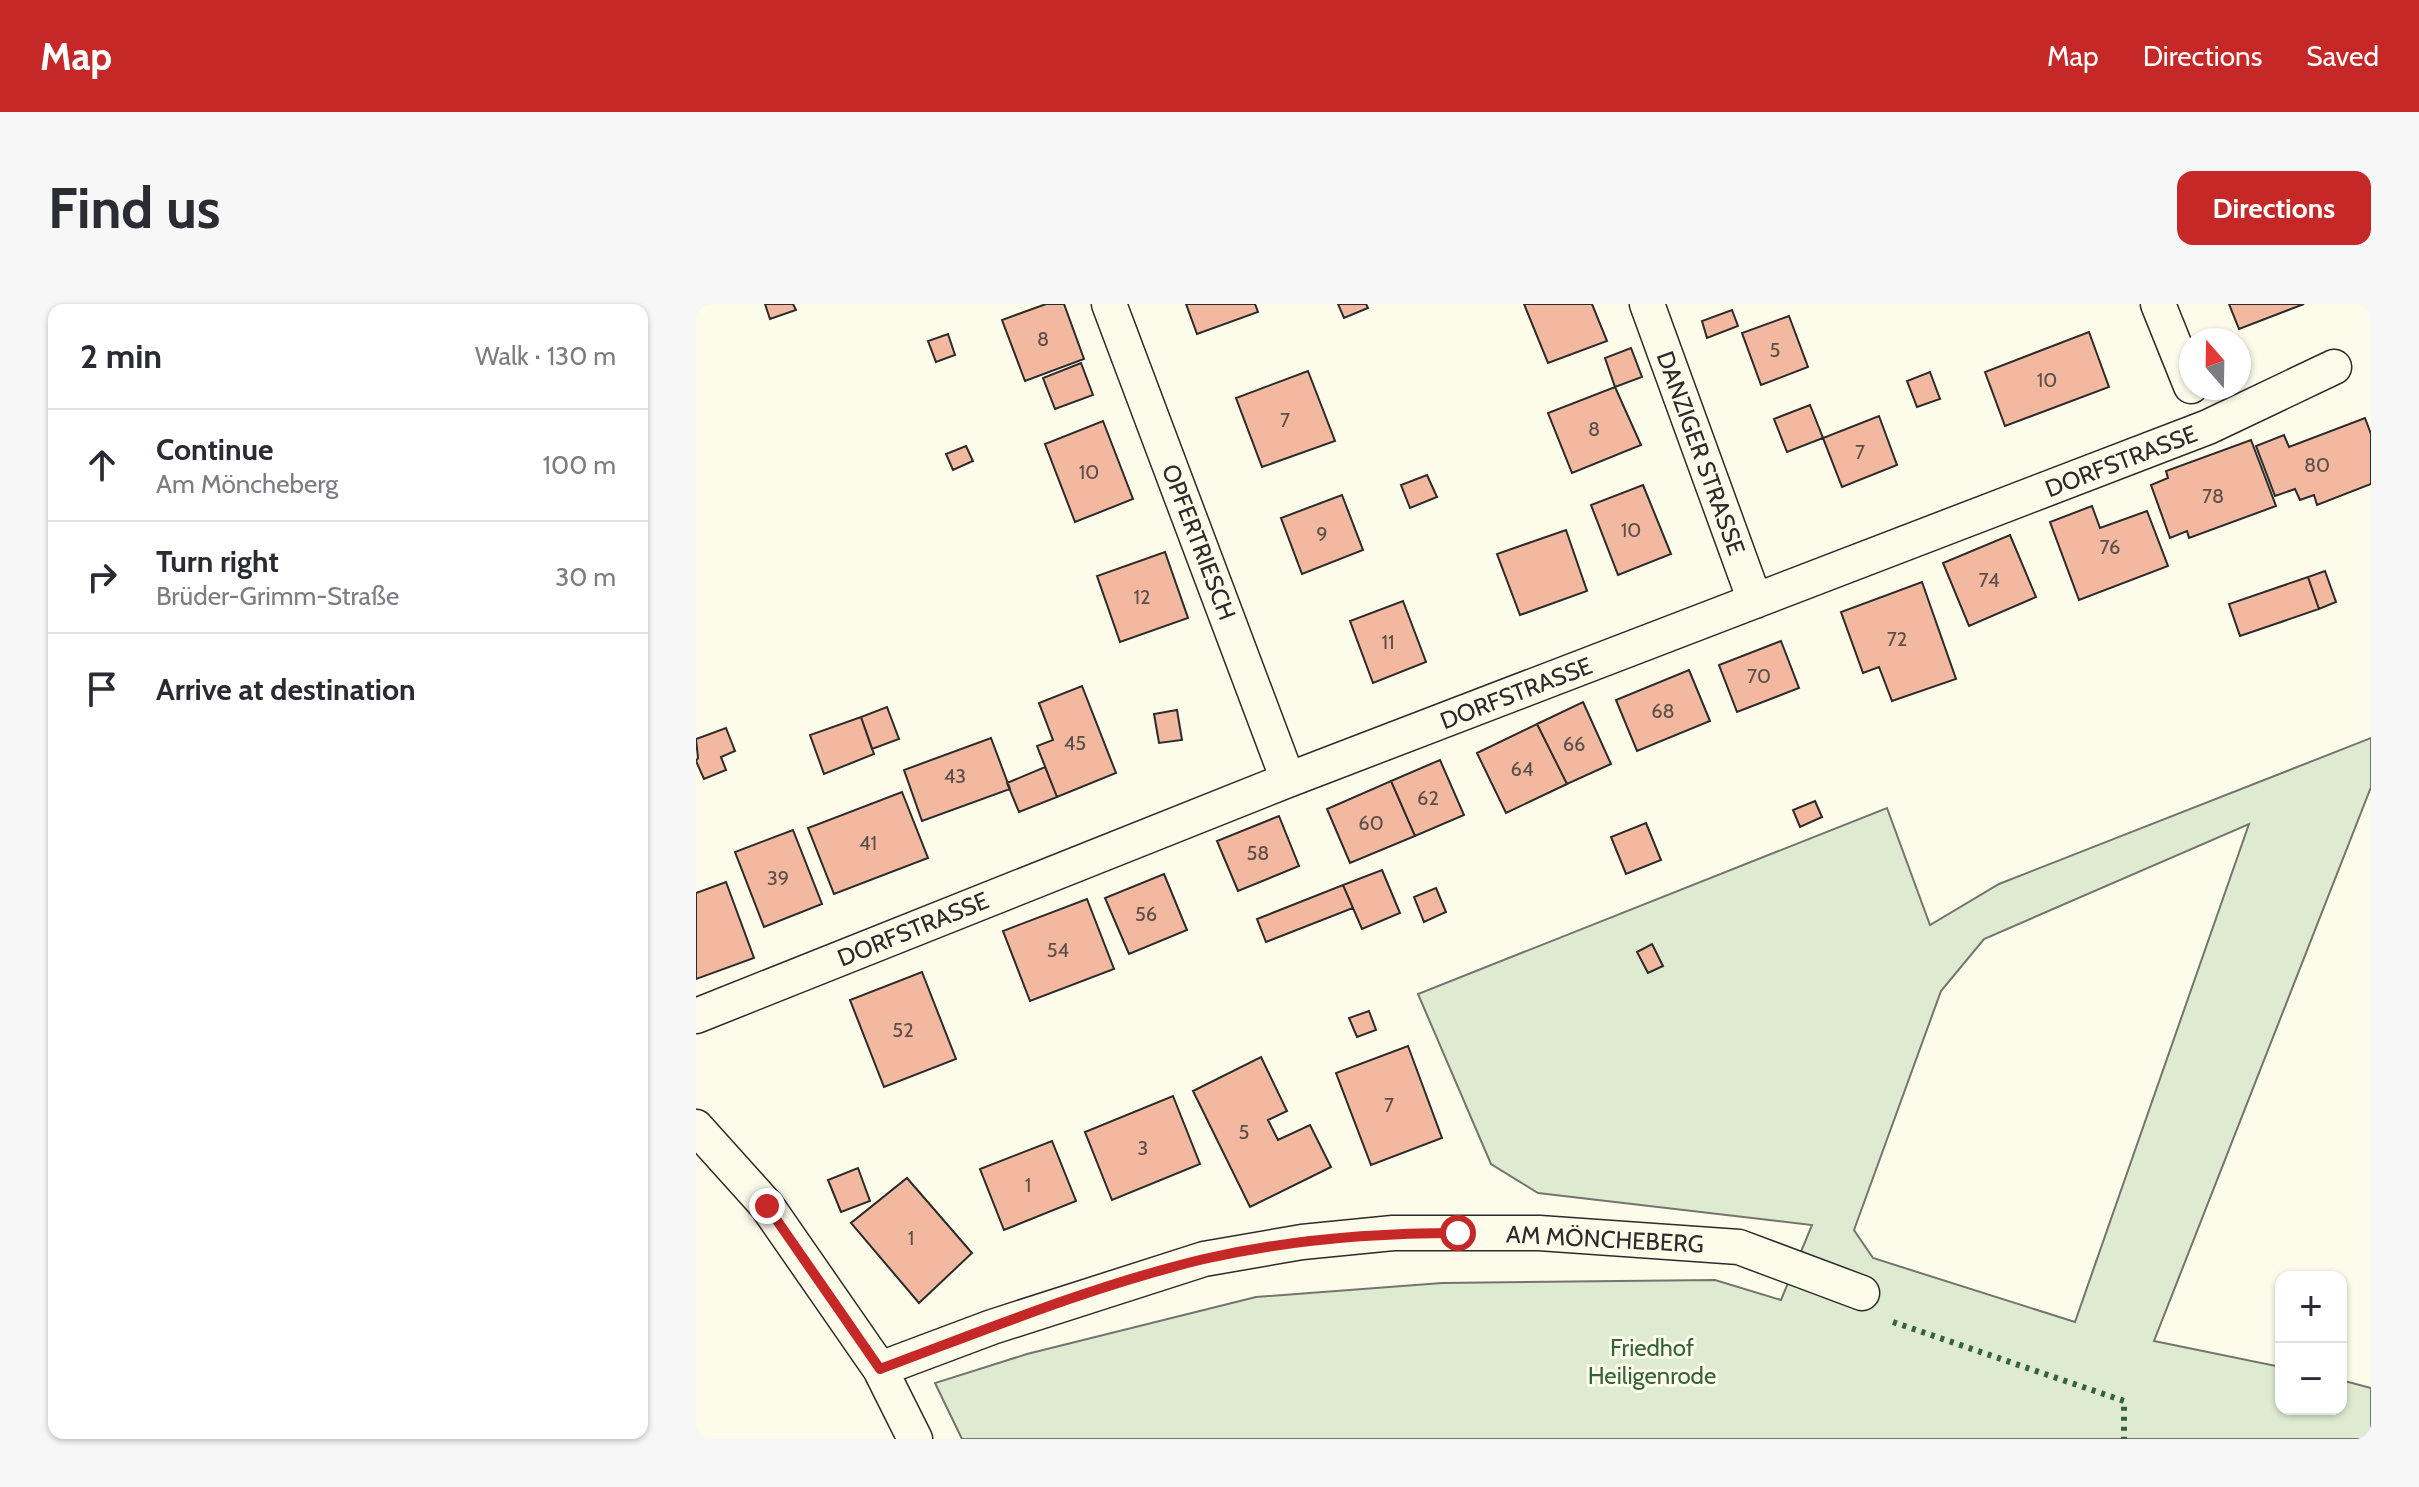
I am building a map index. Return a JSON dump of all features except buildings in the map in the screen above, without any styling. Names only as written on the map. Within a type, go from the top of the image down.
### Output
[{"type":"street","name":"OPFERTRIESCH","points":[[1109,304],[1288,780]]},
{"type":"street","name":"DANZIGER STRASSE","points":[[1647,304],[1755,601]]},
{"type":"street","points":[[2158,304],[2179,355]]},
{"type":"street","name":"DORFSTRASSE","points":[[696,1016],[1288,780],[2208,427],[2334,367]]},
{"type":"street","points":[[2197,400],[2208,427]]},
{"type":"street","points":[[696,1127],[767,1206],[880,1369],[915,1439]]},
{"type":"street","name":"AM MÖNCHEBERG","points":[[880,1369],[992,1327],[1204,1259],[1302,1242],[1393,1233],[1539,1233],[1739,1247],[1862,1293]]},
{"type":"green space","name":"Friedhof Heiligenrode","points":[[2371,738],[2371,787],[2154,1341],[2275,1366],[2275,1415],[2347,1415],[2347,1382],[2371,1388],[2371,1439],[962,1439],[935,1383],[1027,1354],[1256,1297],[1442,1283],[1715,1280],[1781,1300],[1812,1225],[1538,1193],[1491,1164],[1418,994],[1887,808],[1930,925],[1999,884]],"holes":[[[2249,824],[2075,1322],[1873,1258],[1854,1230],[1941,991],[1984,939]]]},
{"type":"hedge","points":[[1893,1322],[2124,1401],[2124,1439]]},
{"type":"route","points":[[767,1206],[880,1369],[992,1327],[1204,1259],[1302,1242],[1393,1233],[1458,1233]]}]
